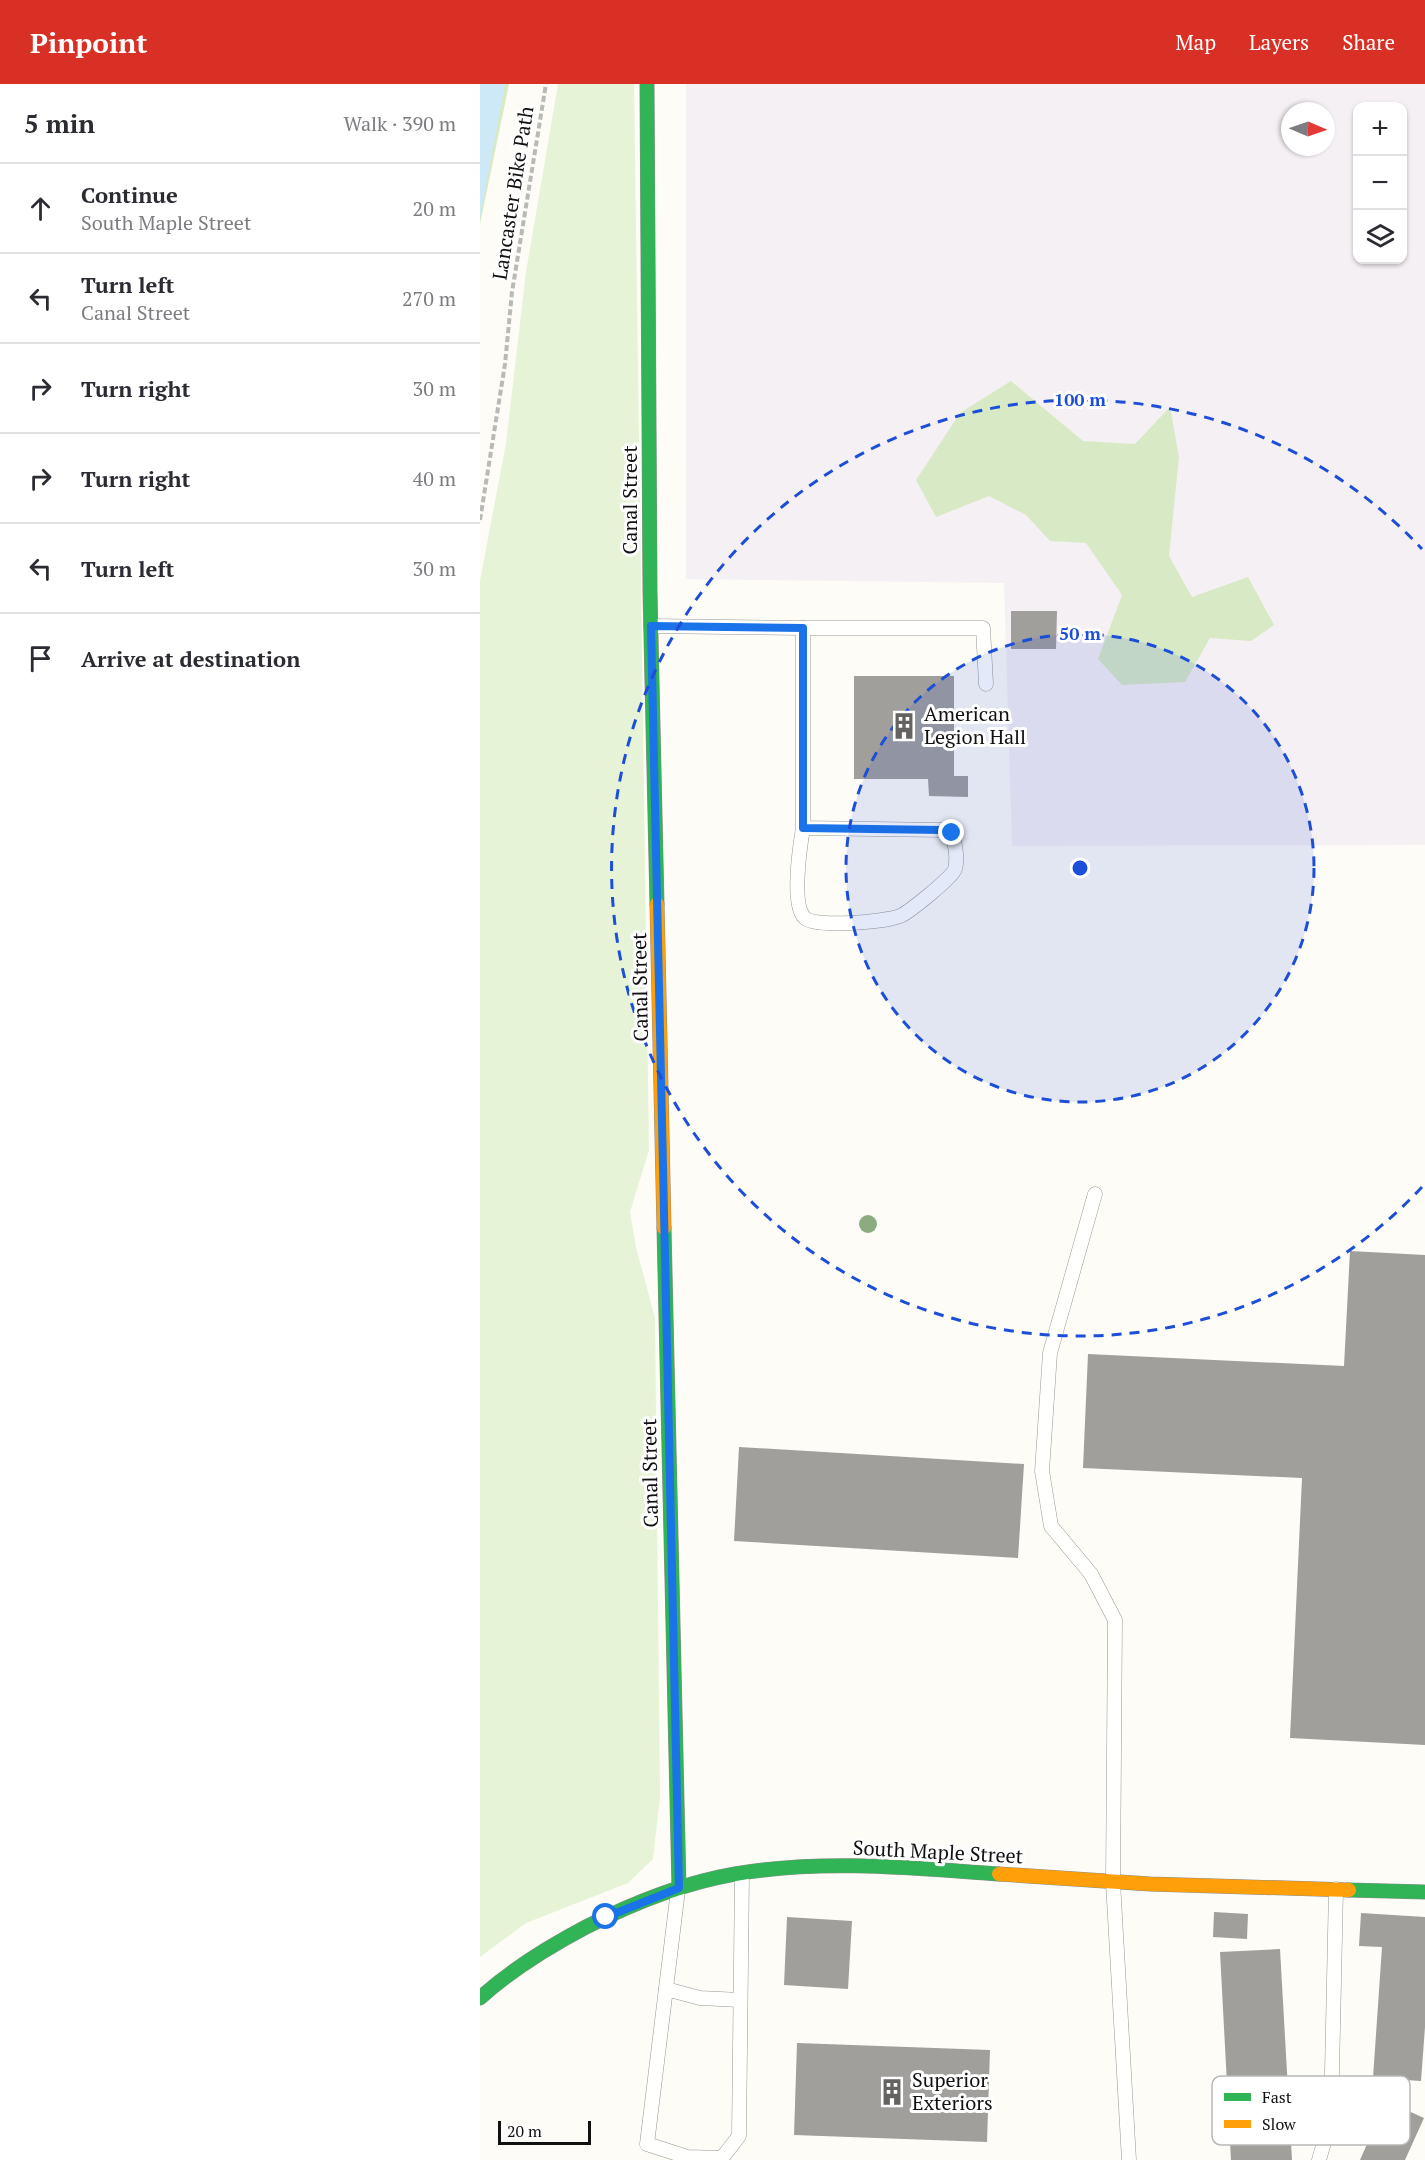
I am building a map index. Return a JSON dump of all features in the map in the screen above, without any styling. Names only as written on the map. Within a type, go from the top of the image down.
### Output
[{"type":"street","name":"Canal Street","points":[[647,84],[651,626],[679,1888]]},
{"type":"street","name":"South Maple Street","points":[[480,1998],[548,1948],[606,1917],[679,1888],[720,1877],[742,1874],[812,1867],[905,1868],[1113,1882],[1425,1892]]},
{"type":"lane","points":[[651,626],[983,628],[986,684]]},
{"type":"lane","points":[[803,628],[803,828],[798,860],[799,908],[804,918],[815,924],[881,921],[901,916],[944,883],[955,871],[956,849],[952,833],[942,830],[803,828]]},
{"type":"lane","points":[[1095,1194],[1050,1353],[1042,1471],[1051,1526],[1091,1574],[1115,1620],[1113,1882],[1129,2160]]},
{"type":"lane","points":[[679,1888],[647,2144],[687,2157],[722,2158],[739,2136],[742,1874]]},
{"type":"lane","points":[[1332,2076],[1336,1889]]},
{"type":"lane","points":[[666,1989],[700,1998],[740,2000]]},
{"type":"lane","points":[[1318,2160],[1323,2145]]},
{"type":"path","name":"Lancaster Bike Path","points":[[480,520],[505,364],[512,292],[546,84]]},
{"type":"shaded area","points":[[686,84],[1425,84],[1425,845],[1012,846],[1004,583],[686,579]]},
{"type":"green space","points":[[480,84],[509,84],[480,224]]},
{"type":"green space","points":[[558,84],[634,84],[649,1150],[630,1212],[636,1247],[655,1318],[660,1797],[653,1859],[628,1883],[526,1923],[480,1957],[480,581],[506,443],[526,272]]},
{"type":"green space","points":[[1011,381],[1083,441],[1135,444],[1170,407],[1179,457],[1169,556],[1192,597],[1248,577],[1274,625],[1251,641],[1210,638],[1185,682],[1122,685],[1098,659],[1122,595],[1086,543],[1050,541],[1026,515],[989,496],[936,517],[916,480],[960,413]]},
{"type":"water","points":[[480,84],[505,84],[480,217]]},
{"type":"building","points":[[1011,611],[1057,611],[1056,649],[1011,649]]},
{"type":"building","name":"American Legion Hall","points":[[854,676],[954,676],[954,776],[968,776],[968,797],[929,796],[928,779],[854,779]]},
{"type":"building","points":[[1350,1251],[1425,1255],[1425,1745],[1290,1738],[1302,1478],[1083,1468],[1088,1354],[1344,1366]]},
{"type":"building","points":[[739,1447],[1024,1464],[1018,1558],[734,1541]]},
{"type":"building","points":[[1214,1912],[1248,1914],[1247,1939],[1213,1937]]},
{"type":"building","points":[[1361,1913],[1425,1917],[1425,2027],[1421,2081],[1410,2080],[1410,2076],[1373,2076],[1382,1947],[1359,1946]]},
{"type":"building","points":[[787,1917],[852,1921],[848,1989],[784,1985]]},
{"type":"building","points":[[1280,1949],[1287,2076],[1227,2076],[1220,1952]]},
{"type":"building","name":"Superior Exteriors","points":[[797,2043],[990,2050],[987,2142],[794,2135]]},
{"type":"building","points":[[1410,2112],[1424,2118],[1405,2160],[1360,2160],[1367,2145],[1410,2145]]},
{"type":"building","points":[[1230,2145],[1291,2145],[1292,2160],[1231,2160]]},
{"type":"traffic: fast","points":[[647,84],[650,592],[657,904]]},
{"type":"traffic: fast","points":[[664,1228],[679,1888]]},
{"type":"traffic: fast","points":[[480,1998],[531,1959],[586,1927],[659,1895],[716,1878],[768,1869],[834,1866],[900,1867],[999,1874]]},
{"type":"traffic: fast","points":[[1349,1890],[1425,1892]]},
{"type":"traffic: slow","points":[[657,904],[664,1228]]},
{"type":"traffic: slow","points":[[999,1874],[1150,1884],[1349,1890]]},
{"type":"place","name":"American Legion Hall","points":[[904,726]]},
{"type":"place","name":"Superior Exteriors","points":[[892,2092]]},
{"type":"route","points":[[606,1917],[679,1888],[651,626],[803,628],[803,828],[942,830],[952,833]]}]
